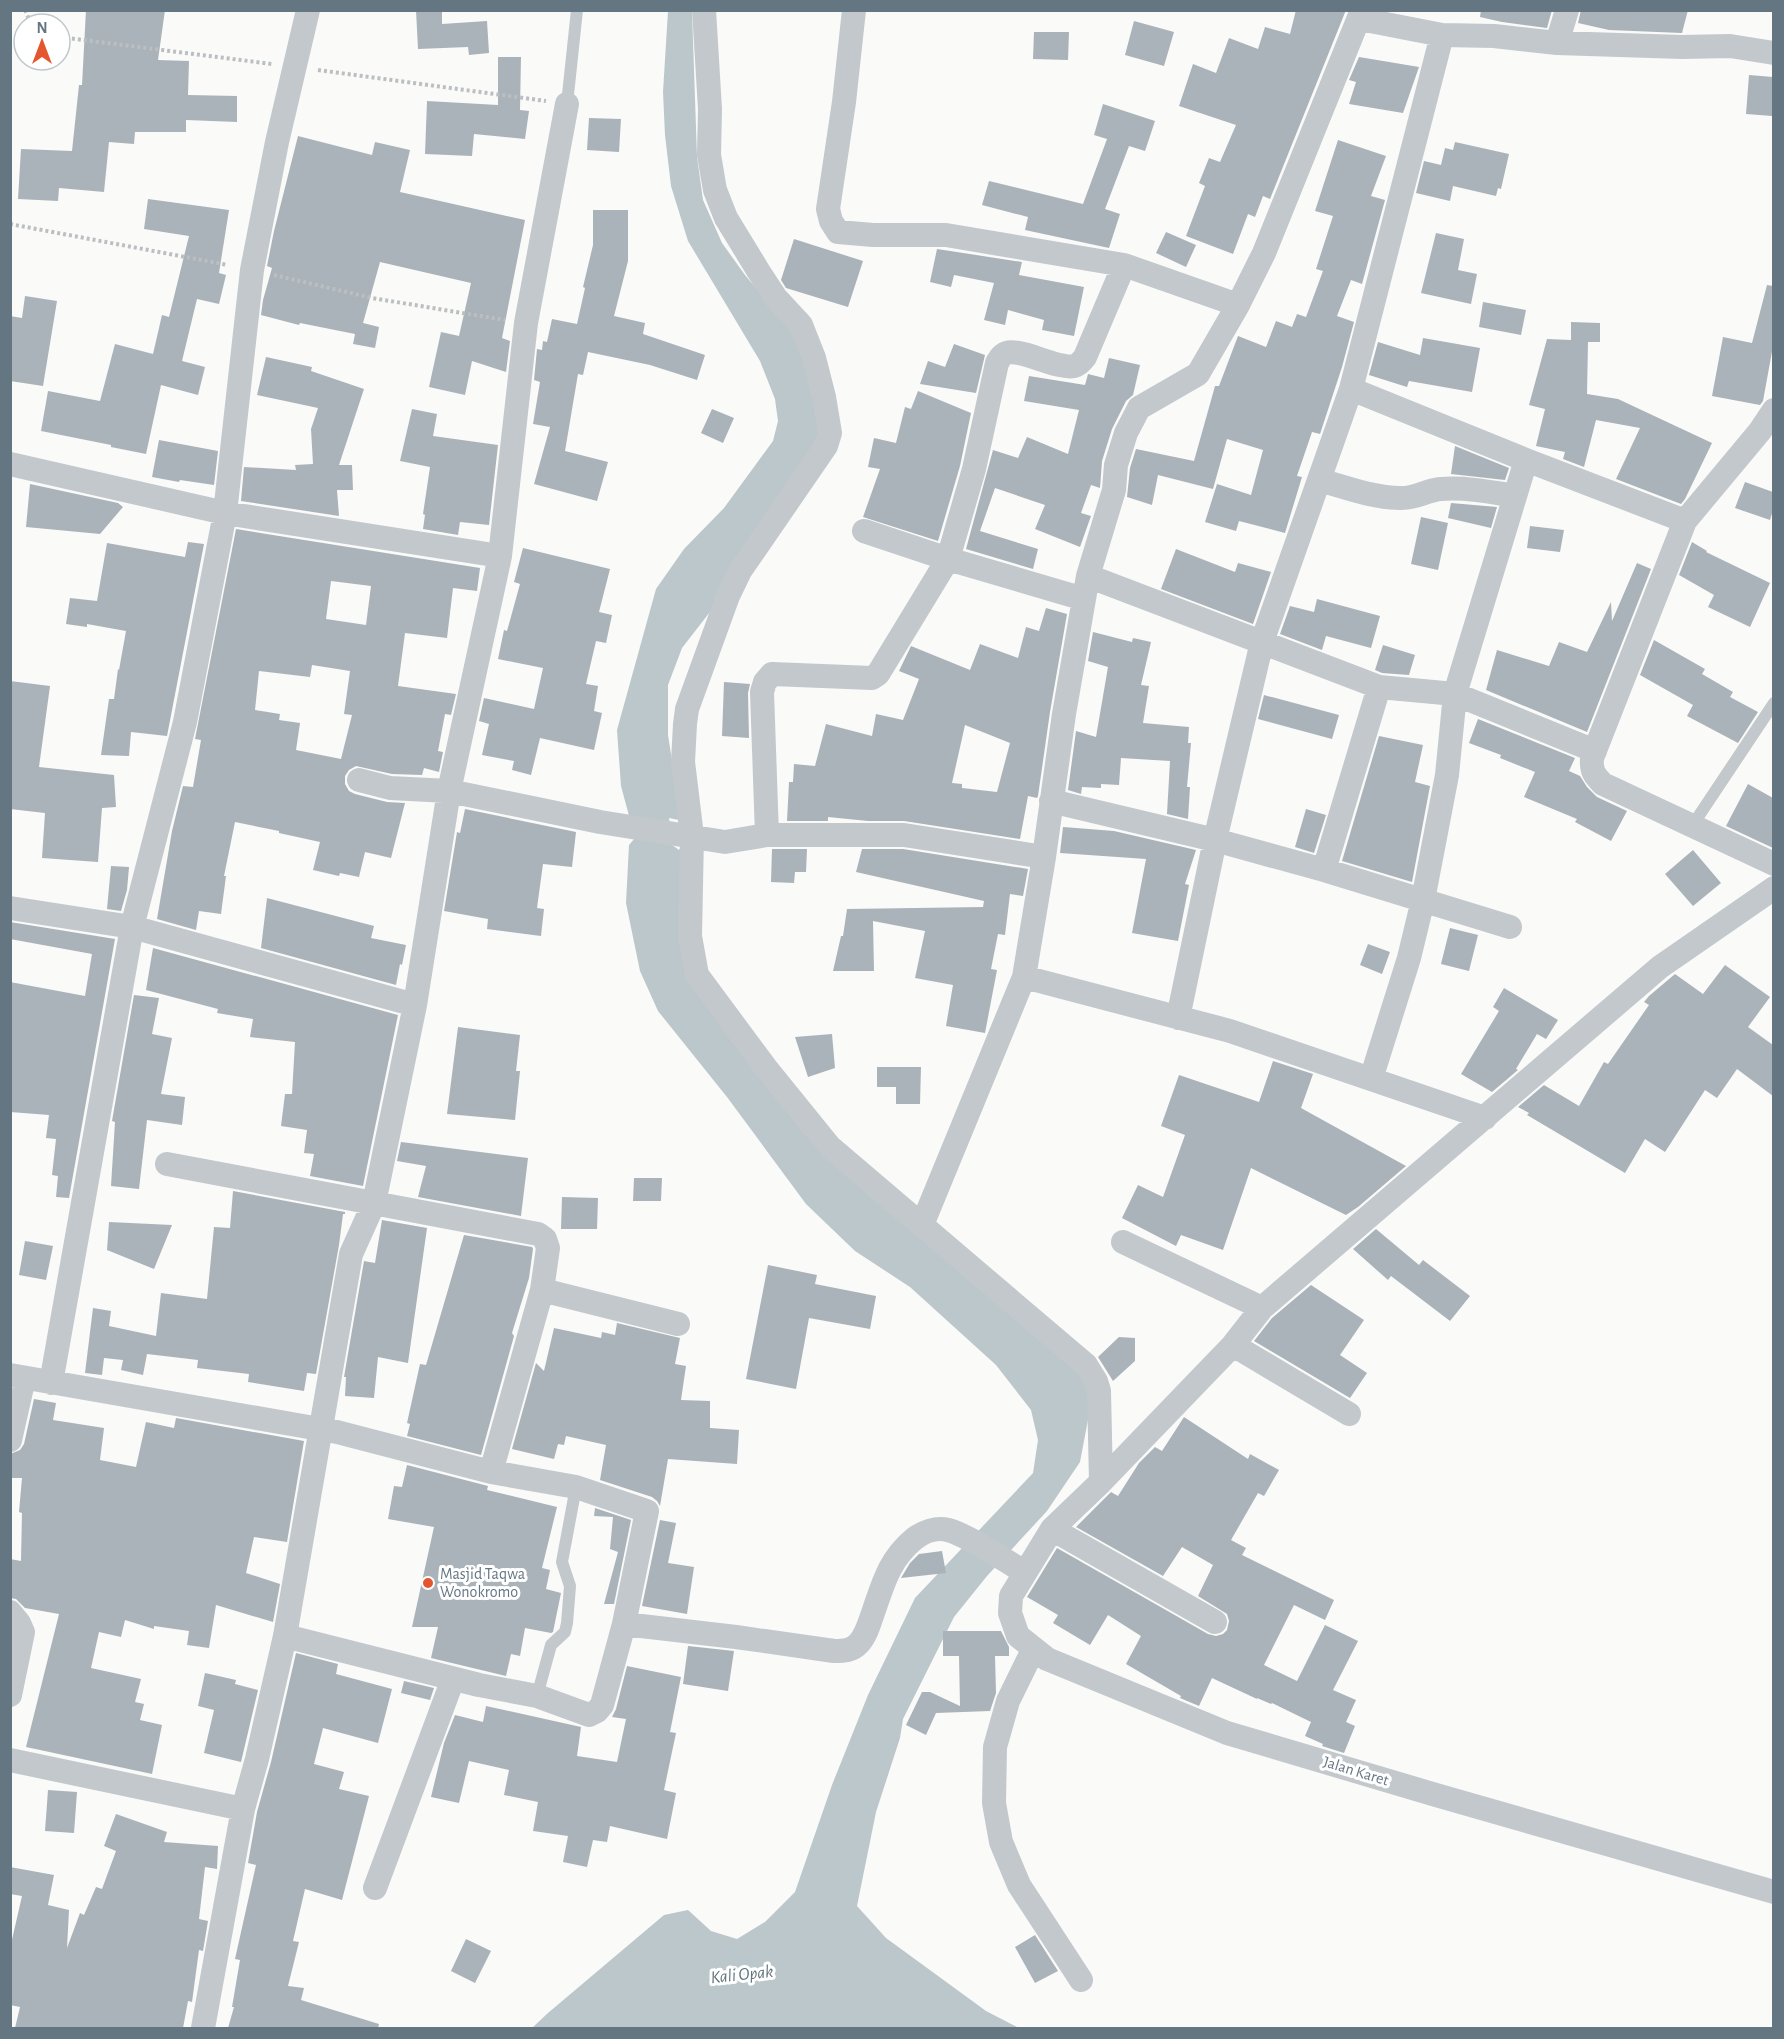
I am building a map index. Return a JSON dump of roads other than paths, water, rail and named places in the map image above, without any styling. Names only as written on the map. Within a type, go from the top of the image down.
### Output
[{"type":"street","points":[[51,1383],[132,927],[186,722],[225,513],[252,270],[277,142],[308,10]]},
{"type":"street","points":[[704,10],[710,109],[709,155],[715,190],[726,218],[759,272],[776,298],[801,326],[817,368],[830,433],[826,446],[798,490],[740,571],[728,596],[687,709],[683,762],[684,835],[690,936],[697,975],[766,1068],[830,1147],[1086,1365],[1099,1391],[1101,1482]]},
{"type":"street","points":[[854,10],[844,102],[828,209],[831,221],[838,232],[873,235],[946,235],[1124,265],[1238,305]]},
{"type":"street","points":[[1557,43],[1567,10]]},
{"type":"street","points":[[922,1225],[1024,977],[1086,587],[1114,490],[1116,465],[1126,433],[1139,408],[1198,374],[1238,305],[1264,253],[1361,15],[1442,35],[1494,36],[1557,43],[1730,46],[1773,53]]},
{"type":"street","points":[[1178,1018],[1215,840],[1262,642],[1351,389],[1442,35]]},
{"type":"street","points":[[203,2028],[243,1809],[257,1759],[285,1636],[351,1254],[374,1203],[415,1005],[449,791],[500,556],[526,323],[567,104]]},
{"type":"street","points":[[767,835],[762,692],[765,682],[772,674],[872,678],[878,674],[948,559],[974,469],[997,363],[1008,352],[1059,365],[1075,366],[1080,363],[1085,357],[1124,265]]},
{"type":"street","points":[[1351,389],[1685,521]]},
{"type":"street","points":[[1773,410],[1767,434],[1685,521],[1592,758],[1592,772],[1603,784],[1773,864]]},
{"type":"street","points":[[1371,1079],[1409,958],[1423,900],[1447,775],[1455,694],[1526,460]]},
{"type":"street","points":[[10,464],[225,513],[500,556]]},
{"type":"street","points":[[1319,480],[1367,493],[1398,498],[1409,498],[1442,488],[1515,496]]},
{"type":"street","points":[[864,531],[948,559],[1086,587],[1262,642],[1379,687],[1455,694],[1595,751]]},
{"type":"street","points":[[1324,870],[1379,687]]},
{"type":"street","points":[[359,780],[390,788],[449,791],[600,822],[725,843],[767,835],[904,835],[1044,857]]},
{"type":"street","points":[[1051,801],[1215,840],[1324,870],[1510,927]]},
{"type":"street","name":"Jalan Karet","points":[[1773,888],[1660,967],[1262,1308],[1233,1345],[1101,1482],[1052,1529],[1011,1596],[1010,1613],[1018,1636],[1047,1659],[1227,1733],[1773,1892]]},
{"type":"street","points":[[10,908],[132,927],[415,1005]]},
{"type":"street","points":[[1024,977],[1230,1031],[1485,1118]]},
{"type":"street","points":[[167,1164],[538,1234],[545,1239],[548,1248],[542,1290],[491,1472]]},
{"type":"street","points":[[1123,1242],[1262,1308]]},
{"type":"street","points":[[542,1290],[678,1324]]},
{"type":"street","points":[[1233,1345],[1349,1414]]},
{"type":"street","points":[[10,1440],[17,1377],[320,1428],[491,1472],[576,1487],[647,1511],[624,1624],[602,1705],[589,1715],[537,1696],[453,1679],[285,1636]]},
{"type":"street","points":[[624,1624],[834,1651],[850,1650],[859,1643],[868,1627],[895,1557],[920,1534],[947,1529],[1024,1572]]},
{"type":"street","points":[[1052,1529],[1215,1622]]},
{"type":"street","points":[[10,1612],[23,1632],[10,1695]]},
{"type":"street","points":[[1033,1650],[1008,1701],[995,1747],[994,1803],[1001,1842],[1019,1885],[1081,1980]]},
{"type":"street","points":[[375,1888],[453,1679]]},
{"type":"street","points":[[10,1760],[243,1809]]},
{"type":"lane","points":[[567,104],[577,10]]},
{"type":"lane","points":[[1692,826],[1773,703]]},
{"type":"lane","points":[[537,1696],[551,1645],[565,1632],[567,1623],[570,1586],[562,1562],[576,1487]]},
{"type":"water","name":"Kali Opak","points":[[668,11],[692,11],[697,157],[703,200],[722,243],[745,275],[794,334],[809,376],[820,439],[713,608],[682,648],[668,685],[668,735],[704,968],[822,1153],[986,1285],[1087,1382],[1090,1409],[1080,1462],[1047,1511],[987,1576],[954,1617],[903,1719],[900,1738],[876,1812],[857,1906],[886,1938],[986,2011],[1019,2028],[532,2028],[664,1915],[688,1910],[711,1931],[737,1939],[765,1922],[795,1892],[832,1785],[868,1695],[915,1598],[1033,1473],[1038,1440],[1031,1410],[996,1365],[910,1287],[855,1251],[806,1204],[727,1097],[658,1011],[640,971],[626,903],[629,845],[635,838],[621,786],[617,730],[656,589],[684,549],[724,508],[773,441],[778,421],[775,399],[760,361],[688,241],[671,186],[663,92]],"holes":[[[669,818],[679,820],[684,842],[679,850],[665,840],[670,826]]]},
{"type":"place","name":"Masjid Taqwa Wonokromo","points":[[428,1583]]}]
